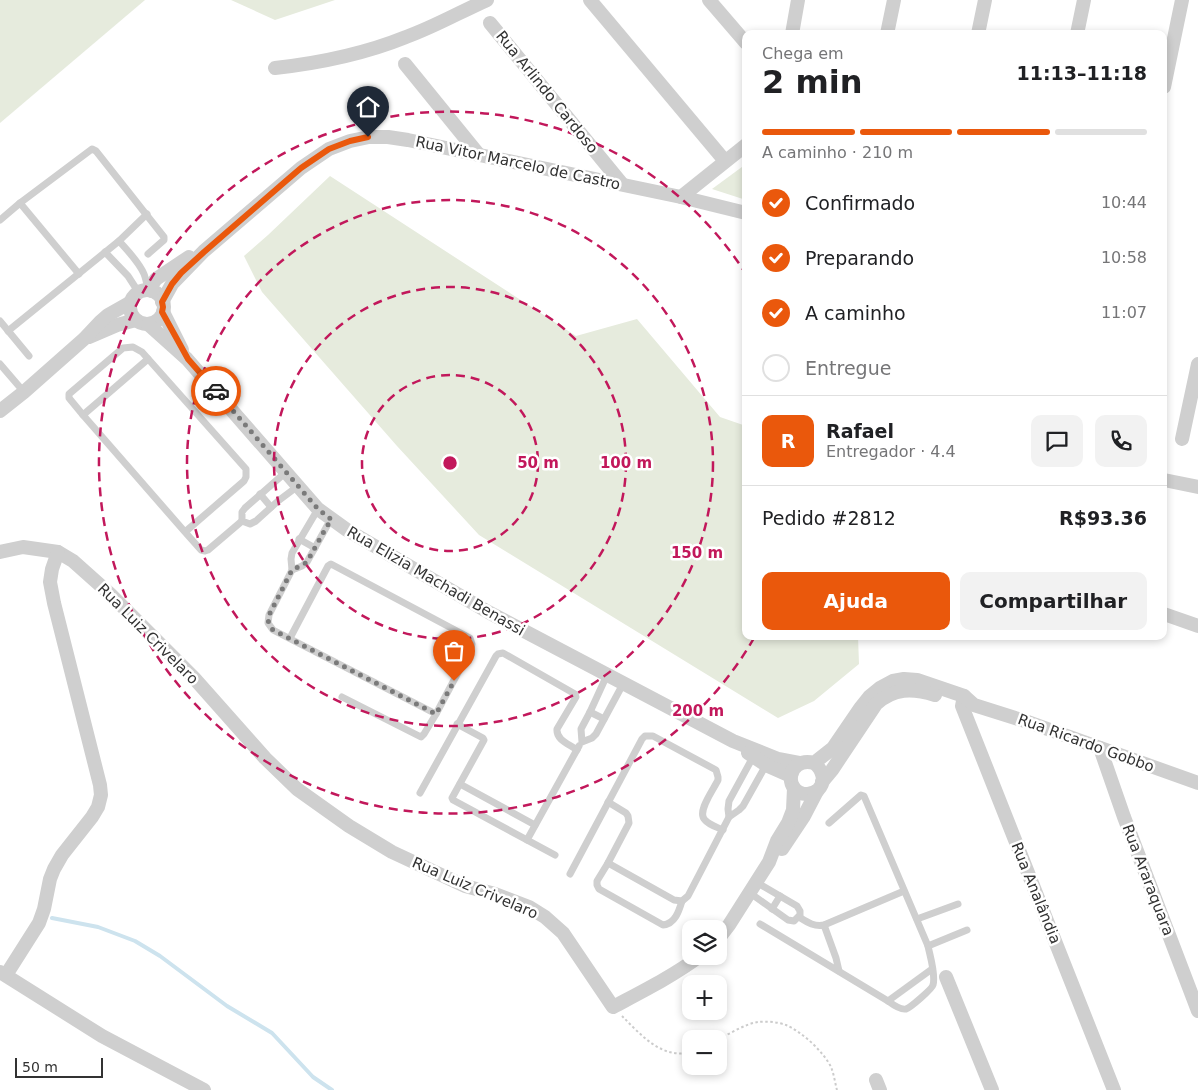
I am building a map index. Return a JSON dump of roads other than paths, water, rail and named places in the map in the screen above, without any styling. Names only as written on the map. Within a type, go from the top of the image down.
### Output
[{"type":"street","points":[[275,68],[353,55],[386,45],[408,37],[487,0]]},
{"type":"street","points":[[590,0],[725,160]]},
{"type":"street","points":[[709,0],[742,38]]},
{"type":"street","points":[[793,30],[798,0]]},
{"type":"street","points":[[888,30],[894,0]]},
{"type":"street","points":[[979,30],[985,0]]},
{"type":"street","points":[[1078,30],[1084,0]]},
{"type":"street","points":[[1167,72],[1182,0]]},
{"type":"street","name":"Rua Arlindo Cardoso","points":[[490,23],[622,184]]},
{"type":"street","points":[[405,64],[479,155]]},
{"type":"street","name":"Rua Vitor Marcelo de Castro","points":[[204,252],[301,168],[329,149],[368,137],[408,140],[622,184],[742,212]]},
{"type":"street","points":[[681,197],[742,148]]},
{"type":"street","points":[[2,407],[24,392],[108,315],[142,294],[156,279],[187,258],[204,252]]},
{"type":"street","points":[[84,339],[117,325],[157,320],[160,317],[162,307],[172,284],[204,252]]},
{"type":"street","points":[[142,294],[156,294],[162,307]]},
{"type":"street","points":[[142,294],[131,312],[142,322]]},
{"type":"street","name":"Rua Elizia Machadi Benassi","points":[[162,307],[188,359]]},
{"type":"street","name":"Rua Elizia Machadi Benassi","points":[[142,322],[188,359],[318,509],[332,520],[490,613],[623,684],[733,741],[778,759],[799,763]]},
{"type":"street","points":[[1182,439],[1198,364]]},
{"type":"street","points":[[1167,481],[1198,487]]},
{"type":"street","points":[[0,552],[23,547],[58,552],[50,582],[101,795],[98,807],[92,817],[62,855],[54,869],[39,923],[3,974],[102,1036],[204,1090]]},
{"type":"street","name":"Rua Luiz Crivelaro","points":[[58,552],[73,561],[110,594],[187,671],[265,758],[297,789],[349,826],[392,852],[465,886],[495,894],[529,907],[545,917],[563,933],[614,1007],[665,980],[688,965]]},
{"type":"street","points":[[1167,615],[1198,626]]},
{"type":"street","name":"Rua Ricardo Gobbo","points":[[882,693],[893,681],[904,679],[917,680],[966,702],[1028,722],[1198,783]]},
{"type":"street","points":[[814,763],[833,748],[869,697],[882,693]]},
{"type":"street","points":[[769,862],[785,847],[820,786],[882,693]]},
{"type":"street","name":"Rua Analândia","points":[[966,702],[1114,1090]]},
{"type":"street","name":"Rua Elizia Machadi Benassi","points":[[733,741],[753,757],[792,782]]},
{"type":"street","name":"Rua Araraquara","points":[[1100,748],[1141,863],[1198,1011]]},
{"type":"street","points":[[727,928],[769,862],[777,841],[788,823],[793,810],[792,782],[795,767],[799,763],[808,762],[814,763],[822,771],[823,776],[820,786],[811,794],[799,792],[792,782]]},
{"type":"street","points":[[946,977],[992,1090]]},
{"type":"lane","points":[[0,220],[92,149],[96,151],[165,238],[148,254]]},
{"type":"lane","points":[[20,203],[79,274]]},
{"type":"lane","points":[[8,331],[119,241],[147,214]]},
{"type":"lane","points":[[119,241],[141,269],[144,276],[142,294]]},
{"type":"lane","points":[[105,252],[142,294]]},
{"type":"lane","points":[[0,321],[29,356]]},
{"type":"lane","points":[[185,532],[244,481],[246,469],[138,349],[133,347],[123,348],[69,394],[69,398],[83,415],[185,532],[201,550],[208,550],[242,521],[242,512],[286,472]]},
{"type":"lane","points":[[83,415],[148,359]]},
{"type":"lane","points":[[0,364],[24,392]]},
{"type":"lane","points":[[242,521],[250,524],[253,523],[298,486]]},
{"type":"lane","points":[[260,494],[271,507]]},
{"type":"lane","points":[[318,509],[299,539],[291,556],[292,570],[268,619],[268,623],[273,630],[436,714]]},
{"type":"lane","points":[[292,570],[304,564],[332,520]]},
{"type":"lane","points":[[299,539],[315,548]]},
{"type":"lane","points":[[290,638],[330,565],[470,638],[471,648],[436,714],[424,734],[420,737],[342,697]]},
{"type":"lane","points":[[420,793],[498,654],[503,653],[575,694],[576,696],[557,729],[557,733],[559,738],[577,750]]},
{"type":"lane","points":[[582,742],[581,729],[607,675]]},
{"type":"lane","points":[[527,840],[577,750],[582,742],[594,736],[623,684]]},
{"type":"lane","points":[[590,712],[604,719]]},
{"type":"lane","points":[[457,724],[484,740],[452,798],[453,800],[555,855]]},
{"type":"lane","points":[[570,874],[642,739],[646,736],[651,735],[716,770],[718,780],[703,809],[702,815],[705,821],[723,830]]},
{"type":"lane","points":[[608,802],[626,813],[629,819],[628,827],[597,885],[599,889],[660,924],[666,925],[671,923],[682,901],[688,896],[723,830],[729,817],[729,802],[753,757]]},
{"type":"lane","points":[[729,817],[740,810],[766,765]]},
{"type":"lane","points":[[460,784],[535,825]]},
{"type":"lane","points":[[738,785],[751,792]]},
{"type":"lane","points":[[760,924],[902,1009],[908,1008],[932,988],[932,969],[928,946],[864,796],[861,795],[829,823]]},
{"type":"lane","points":[[608,863],[674,900],[682,901]]},
{"type":"lane","points":[[753,888],[780,896],[799,908],[801,912],[799,917],[791,921],[772,909],[753,888]]},
{"type":"lane","points":[[799,917],[815,926],[824,925],[904,891]]},
{"type":"lane","points":[[772,909],[780,896]]},
{"type":"lane","points":[[917,919],[958,904]]},
{"type":"lane","points":[[824,925],[839,971]]},
{"type":"lane","points":[[928,946],[967,930]]},
{"type":"lane","points":[[888,1001],[932,969]]},
{"type":"waterway","points":[[52,918],[98,927],[135,941],[160,956],[227,1006],[272,1033],[313,1077],[332,1090]]}]
